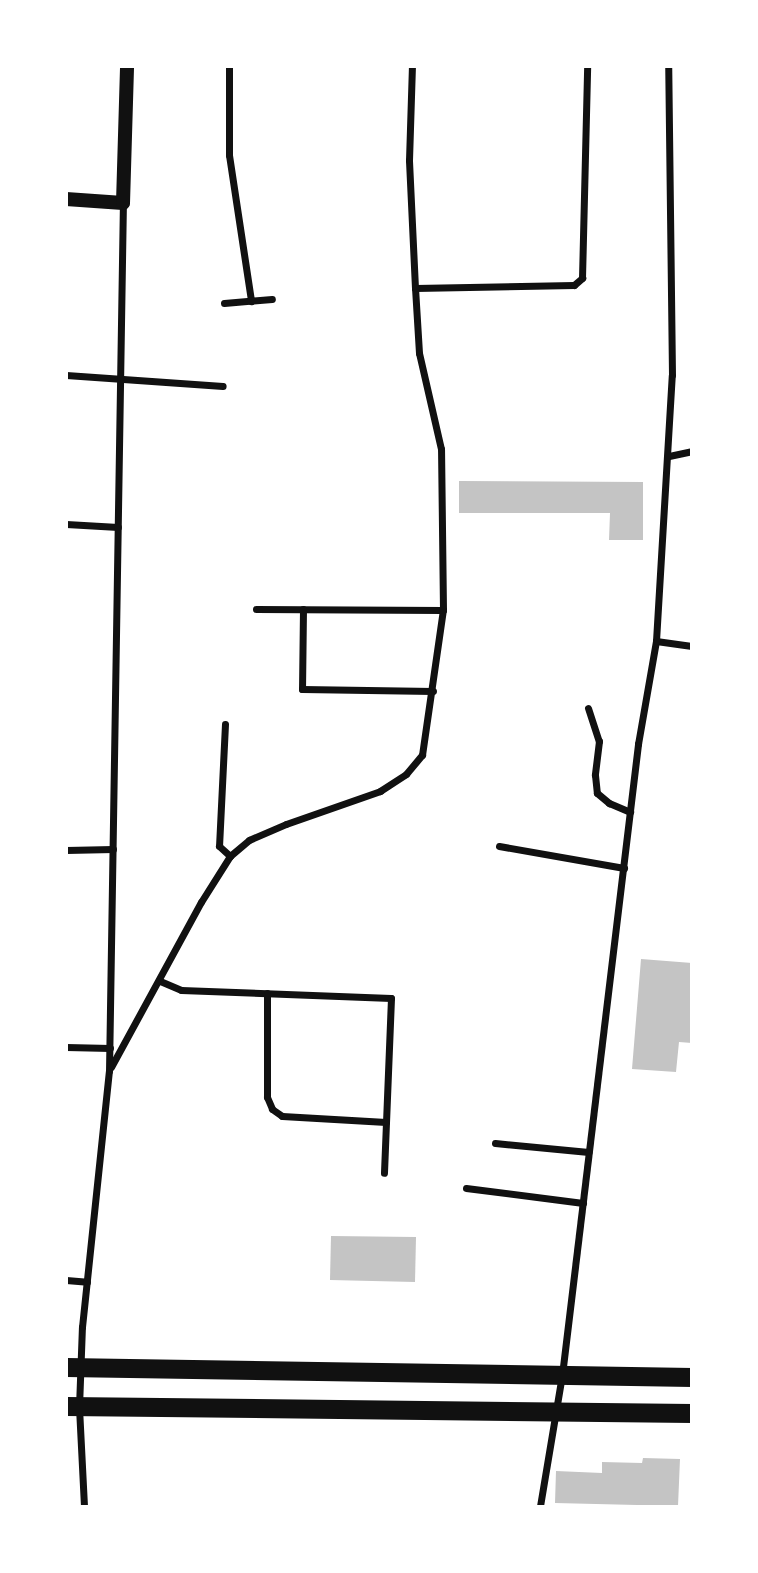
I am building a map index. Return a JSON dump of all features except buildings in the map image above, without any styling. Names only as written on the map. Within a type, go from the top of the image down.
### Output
[{"type":"highway","points":[[74,1367],[691,1377]]},
{"type":"highway","points":[[73,1407],[691,1413]]},
{"type":"main road","points":[[66,199],[123,203],[127,66]]},
{"type":"street","points":[[229,66],[229,155],[251,301]]},
{"type":"street","points":[[109,1071],[201,902],[230,856],[249,840],[380,791],[406,774],[422,755],[443,610],[441,449],[419,353],[410,160],[412,66]]},
{"type":"street","points":[[415,288],[574,285],[582,278],[587,66]]},
{"type":"street","points":[[540,1507],[562,1375],[630,813],[656,641],[672,374],[668,66]]},
{"type":"street","points":[[84,1507],[73,1407],[74,1367],[87,1282],[110,1048],[123,203]]},
{"type":"street","points":[[224,303],[272,299]]},
{"type":"street","points":[[66,375],[223,386]]},
{"type":"street","points":[[669,456],[691,451]]},
{"type":"street","points":[[66,524],[118,527]]},
{"type":"street","points":[[256,609],[443,610]]},
{"type":"street","points":[[303,609],[302,689],[433,691]]},
{"type":"street","points":[[656,641],[691,646]]},
{"type":"street","points":[[588,708],[599,741],[595,775],[597,793],[609,803],[630,813]]},
{"type":"street","points":[[225,724],[219,846],[230,856]]},
{"type":"street","points":[[499,846],[624,868]]},
{"type":"street","points":[[66,850],[113,849]]},
{"type":"street","points":[[160,981],[181,990],[391,998],[384,1173]]},
{"type":"street","points":[[267,993],[268,1097],[272,1109],[282,1116],[386,1122]]},
{"type":"street","points":[[66,1046],[110,1048]]},
{"type":"street","points":[[495,1143],[589,1152]]},
{"type":"street","points":[[466,1188],[583,1203]]},
{"type":"street","points":[[66,1280],[87,1282]]}]
